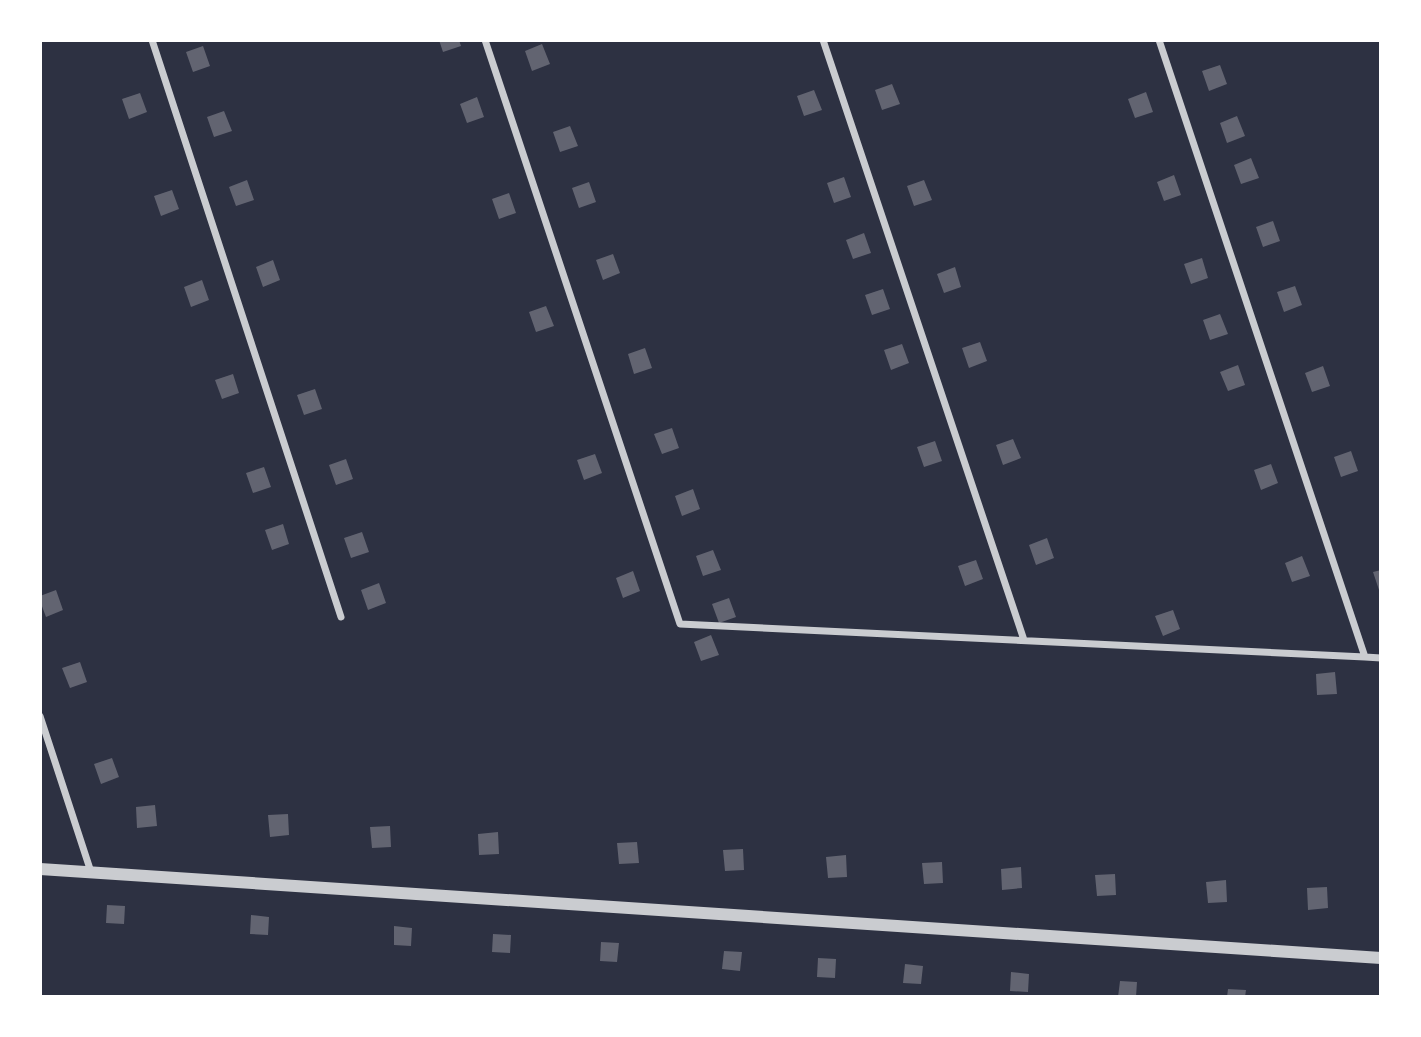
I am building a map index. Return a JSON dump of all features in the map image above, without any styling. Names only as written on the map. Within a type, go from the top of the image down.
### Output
[{"type":"street","points":[[152,40],[341,617]]},
{"type":"street","points":[[485,40],[680,624],[1381,658]]},
{"type":"street","points":[[823,40],[1024,640]]},
{"type":"street","points":[[1159,40],[1365,657]]},
{"type":"street","points":[[40,716],[92,873]]},
{"type":"street","points":[[40,869],[1381,958]]},
{"type":"building","points":[[439,40],[459,40],[461,46],[443,52]]},
{"type":"building","points":[[542,44],[550,64],[532,71],[525,51]]},
{"type":"building","points":[[203,46],[210,66],[193,72],[186,52]]},
{"type":"building","points":[[1220,65],[1227,84],[1209,91],[1202,71]]},
{"type":"building","points":[[892,84],[900,104],[882,110],[875,90]]},
{"type":"building","points":[[814,90],[822,110],[804,116],[797,96]]},
{"type":"building","points":[[1146,92],[1153,112],[1135,118],[1128,99]]},
{"type":"building","points":[[140,93],[147,112],[129,119],[122,99]]},
{"type":"building","points":[[477,97],[484,117],[467,123],[460,104]]},
{"type":"building","points":[[224,111],[232,131],[214,137],[207,117]]},
{"type":"building","points":[[1237,116],[1245,136],[1227,143],[1220,123]]},
{"type":"building","points":[[570,126],[578,146],[560,152],[553,132]]},
{"type":"building","points":[[1251,158],[1259,178],[1241,184],[1234,165]]},
{"type":"building","points":[[1174,175],[1181,195],[1164,201],[1157,182]]},
{"type":"building","points":[[844,177],[851,197],[834,203],[827,183]]},
{"type":"building","points":[[247,180],[254,200],[236,206],[229,187]]},
{"type":"building","points":[[924,180],[932,200],[914,206],[907,186]]},
{"type":"building","points":[[589,182],[596,202],[579,208],[572,188]]},
{"type":"building","points":[[172,190],[179,209],[161,216],[154,196]]},
{"type":"building","points":[[509,193],[516,213],[499,219],[492,199]]},
{"type":"building","points":[[1273,221],[1280,241],[1263,247],[1256,227]]},
{"type":"building","points":[[864,233],[871,253],[853,259],[846,240]]},
{"type":"building","points":[[613,254],[620,273],[603,280],[596,260]]},
{"type":"building","points":[[1202,258],[1208,278],[1191,284],[1184,264]]},
{"type":"building","points":[[273,260],[280,280],[263,287],[256,267]]},
{"type":"building","points":[[955,267],[961,287],[944,293],[937,274]]},
{"type":"building","points":[[202,280],[209,300],[191,307],[184,287]]},
{"type":"building","points":[[1295,286],[1302,305],[1284,312],[1277,292]]},
{"type":"building","points":[[883,289],[890,309],[872,315],[865,295]]},
{"type":"building","points":[[546,306],[554,326],[536,332],[529,312]]},
{"type":"building","points":[[1220,314],[1228,334],[1210,340],[1203,320]]},
{"type":"building","points":[[980,342],[987,361],[969,368],[962,348]]},
{"type":"building","points":[[902,344],[909,363],[891,370],[884,350]]},
{"type":"building","points":[[645,348],[652,368],[634,374],[628,354]]},
{"type":"building","points":[[1238,365],[1245,385],[1228,391],[1220,372]]},
{"type":"building","points":[[1323,366],[1330,386],[1312,392],[1305,373]]},
{"type":"building","points":[[233,374],[239,393],[222,399],[215,380]]},
{"type":"building","points":[[315,389],[322,409],[304,415],[297,395]]},
{"type":"building","points":[[672,428],[679,448],[662,454],[654,434]]},
{"type":"building","points":[[1013,439],[1021,458],[1003,465],[996,445]]},
{"type":"building","points":[[935,441],[942,461],[924,467],[917,447]]},
{"type":"building","points":[[1351,451],[1358,471],[1341,477],[1334,457]]},
{"type":"building","points":[[595,454],[602,473],[584,480],[577,460]]},
{"type":"building","points":[[346,459],[353,479],[336,485],[329,465]]},
{"type":"building","points":[[1271,464],[1278,483],[1261,490],[1254,470]]},
{"type":"building","points":[[264,467],[271,487],[253,493],[246,473]]},
{"type":"building","points":[[693,489],[700,509],[682,516],[675,496]]},
{"type":"building","points":[[283,524],[289,544],[272,550],[265,530]]},
{"type":"building","points":[[362,532],[369,552],[351,558],[344,538]]},
{"type":"building","points":[[1047,538],[1054,558],[1036,565],[1029,545]]},
{"type":"building","points":[[713,550],[721,570],[703,576],[696,556]]},
{"type":"building","points":[[1302,556],[1310,576],[1292,582],[1285,563]]},
{"type":"building","points":[[976,560],[983,579],[965,586],[958,566]]},
{"type":"building","points":[[1381,570],[1381,593],[1380,593],[1373,572]]},
{"type":"building","points":[[633,571],[640,591],[623,598],[616,578]]},
{"type":"building","points":[[379,583],[386,603],[368,610],[361,590]]},
{"type":"building","points":[[56,590],[63,610],[46,617],[40,596]]},
{"type":"building","points":[[729,598],[736,617],[719,623],[712,604]]},
{"type":"building","points":[[1173,610],[1180,629],[1163,636],[1155,616]]},
{"type":"building","points":[[711,635],[719,655],[701,661],[694,642]]},
{"type":"building","points":[[80,662],[87,682],[70,688],[62,668]]},
{"type":"building","points":[[1335,672],[1337,694],[1317,695],[1316,674]]},
{"type":"building","points":[[112,758],[119,777],[101,784],[94,764]]},
{"type":"building","points":[[155,805],[157,826],[137,828],[136,807]]},
{"type":"building","points":[[288,814],[289,835],[270,837],[268,815]]},
{"type":"building","points":[[390,826],[391,847],[372,848],[370,827]]},
{"type":"building","points":[[498,832],[499,854],[479,855],[478,834]]},
{"type":"building","points":[[637,842],[639,863],[619,864],[617,843]]},
{"type":"building","points":[[743,849],[744,870],[725,871],[723,850]]},
{"type":"building","points":[[846,855],[847,877],[828,878],[826,857]]},
{"type":"building","points":[[942,862],[943,883],[924,884],[922,863]]},
{"type":"building","points":[[1021,867],[1022,888],[1002,890],[1001,869]]},
{"type":"building","points":[[1115,874],[1116,895],[1097,896],[1095,875]]},
{"type":"building","points":[[1226,880],[1227,902],[1208,903],[1206,882]]},
{"type":"building","points":[[1327,887],[1328,908],[1308,910],[1307,888]]},
{"type":"building","points":[[107,905],[125,906],[124,924],[106,923]]},
{"type":"building","points":[[251,915],[269,917],[268,935],[250,934]]},
{"type":"building","points":[[394,926],[412,928],[411,946],[394,945]]},
{"type":"building","points":[[493,934],[511,935],[510,953],[492,952]]},
{"type":"building","points":[[601,942],[619,943],[617,962],[600,961]]},
{"type":"building","points":[[724,951],[742,952],[740,971],[722,969]]},
{"type":"building","points":[[818,958],[836,959],[835,978],[817,977]]},
{"type":"building","points":[[905,964],[923,966],[921,984],[903,983]]},
{"type":"building","points":[[1011,972],[1029,974],[1028,992],[1010,991]]},
{"type":"building","points":[[1120,981],[1137,982],[1136,997],[1118,997]]},
{"type":"building","points":[[1228,989],[1246,990],[1245,997],[1227,997]]}]
